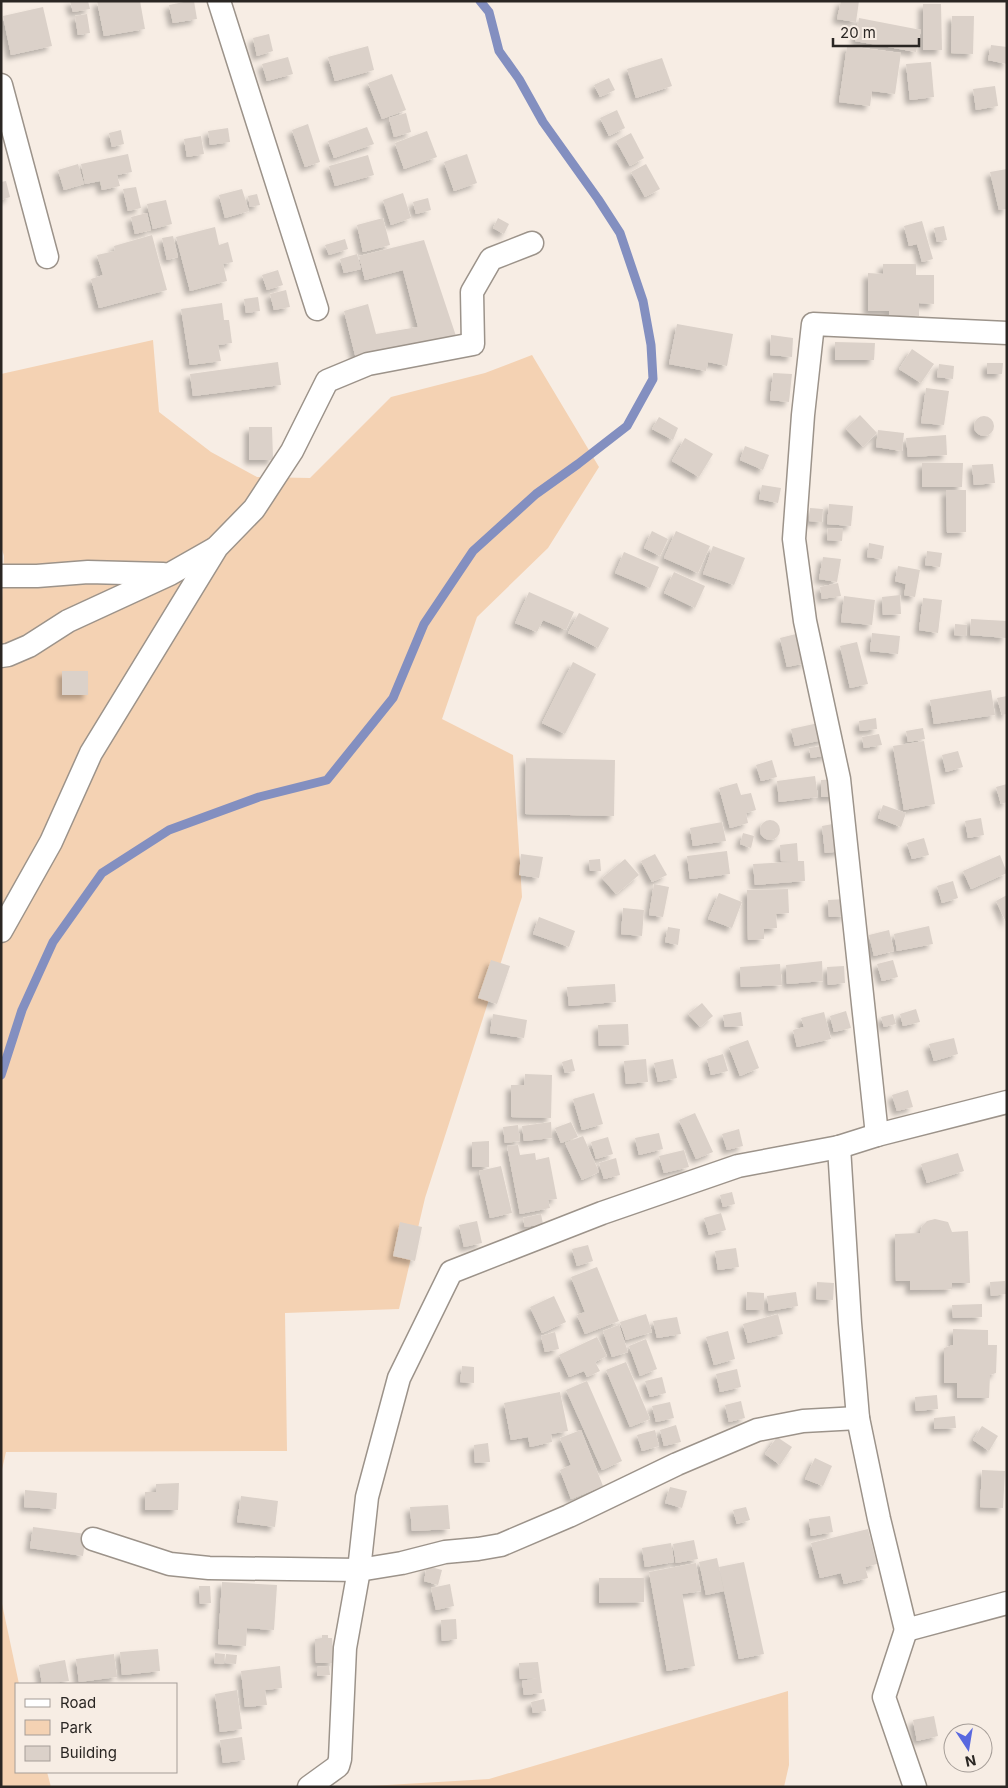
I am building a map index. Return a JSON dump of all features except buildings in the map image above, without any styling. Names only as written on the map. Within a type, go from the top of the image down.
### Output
[{"type":"street","points":[[212,1],[224,53]]},
{"type":"street","points":[[219,1],[317,308]]},
{"type":"street","points":[[1,85],[47,257]]},
{"type":"street","points":[[1,931],[51,842],[91,753],[216,548],[254,509],[287,460],[327,380],[368,364],[473,344],[472,292],[491,258],[532,243]]},
{"type":"street","points":[[876,1135],[839,779],[805,621],[794,539],[803,416],[813,324],[1007,333]]},
{"type":"street","points":[[1,656],[29,646],[68,621],[170,574],[216,548]]},
{"type":"street","points":[[1,576],[37,576],[88,572],[170,574]]},
{"type":"street","points":[[309,1787],[338,1766],[340,1759],[345,1648],[359,1570],[367,1497],[398,1378],[451,1272],[602,1213],[738,1166],[840,1147],[876,1135],[1007,1102]]},
{"type":"street","points":[[840,1147],[850,1323],[858,1418],[879,1519],[906,1630],[884,1697],[914,1787]]},
{"type":"street","points":[[93,1539],[170,1564],[209,1568],[359,1570],[402,1563],[445,1552],[501,1545],[569,1516],[677,1464],[757,1430],[803,1421],[858,1418]]},
{"type":"street","points":[[906,1630],[1007,1602]]},
{"type":"green space","points":[[153,340],[159,412],[211,452],[257,477],[310,478],[391,397],[485,373],[532,355],[599,467],[548,548],[477,617],[442,719],[513,755],[522,897],[425,1198],[399,1309],[285,1313],[287,1451],[6,1452],[1,1474],[1,620],[4,556],[1,546],[1,374]]},
{"type":"green space","points":[[1,1599],[19,1683],[15,1683],[15,1773],[47,1773],[51,1787],[1,1787]]},
{"type":"green space","points":[[788,1691],[789,1765],[784,1787],[353,1787],[489,1779]]},
{"type":"waterway","points":[[1,1075],[22,1010],[53,942],[102,873],[169,830],[259,797],[327,780],[393,698],[424,624],[473,551],[536,494],[627,426],[653,379],[651,345],[643,301],[620,233],[543,122],[519,79],[499,51],[489,12],[480,1]]}]
